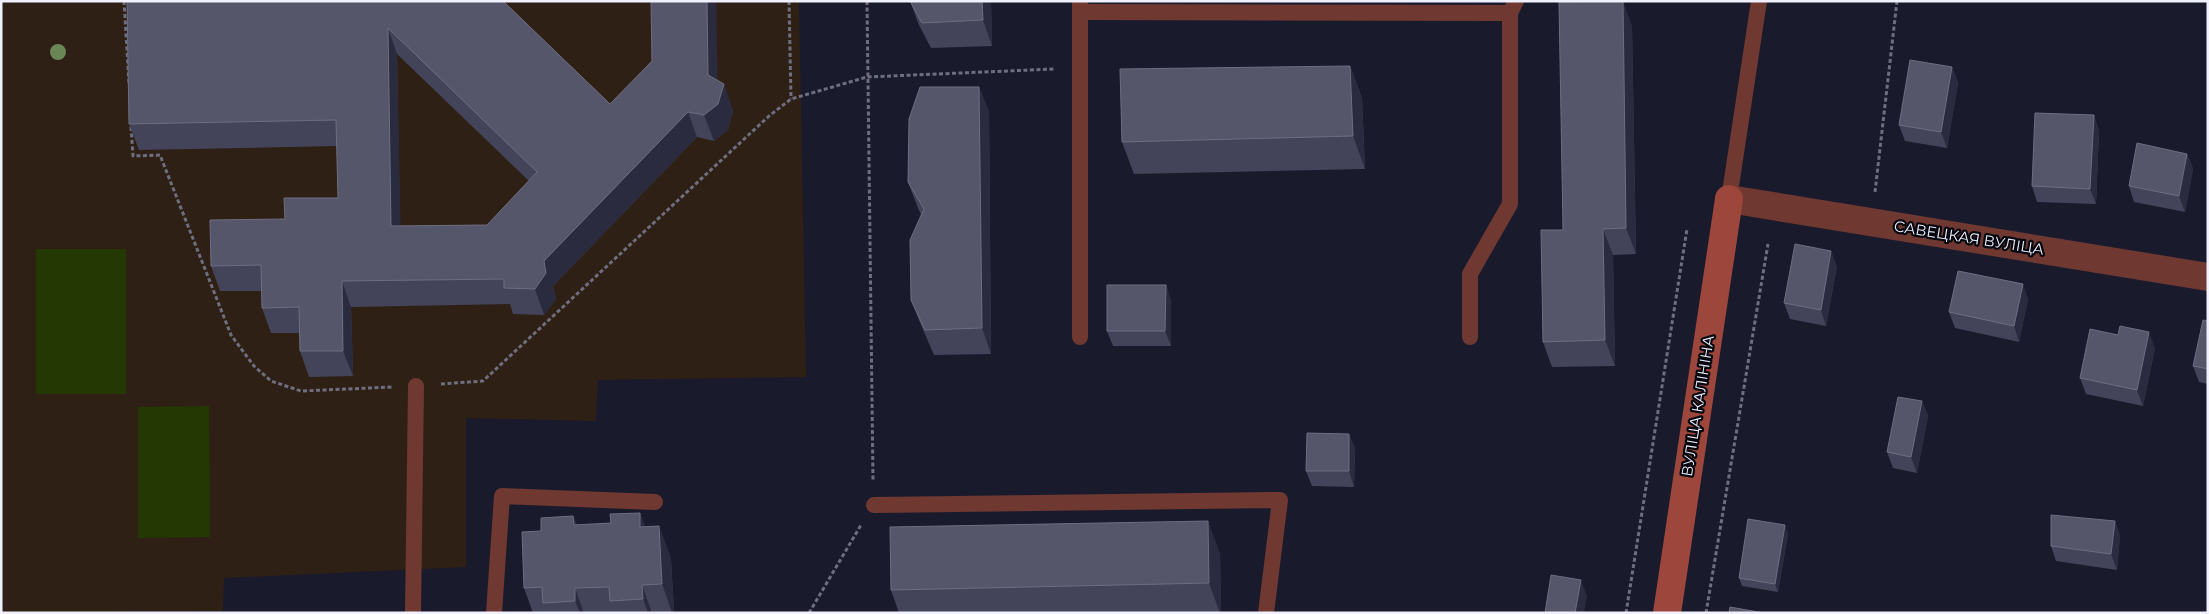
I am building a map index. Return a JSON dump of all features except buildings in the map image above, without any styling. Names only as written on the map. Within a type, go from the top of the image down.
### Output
[{"type":"street","name":"САВЕЦКАЯ ВУЛІЦА","points":[[1730,199],[2208,276]]},
{"type":"street","name":"ВУЛІЦА КАЛІНІНА","points":[[1667,613],[1730,199]]},
{"type":"lane","points":[[1730,199],[1759,1]]},
{"type":"lane","points":[[1080,337],[1080,6],[1513,7],[1510,204],[1470,274],[1470,336]]},
{"type":"lane","points":[[413,613],[416,386]]},
{"type":"lane","points":[[494,613],[502,496],[655,502]]},
{"type":"lane","points":[[874,505],[1280,500],[1266,613]]},
{"type":"path","points":[[124,1],[129,88]]},
{"type":"path","points":[[789,1],[790,99]]},
{"type":"path","points":[[809,613],[874,505],[867,1]]},
{"type":"path","points":[[1871,222],[1897,1]]},
{"type":"path","points":[[131,117],[133,156],[160,155],[231,335],[254,366],[271,381],[301,391],[416,386],[483,381],[762,122],[790,99],[867,76],[1080,68]]},
{"type":"path","points":[[1626,613],[1687,229]]},
{"type":"path","points":[[1706,613],[1768,244]]},
{"type":"shaded area","points":[[1,1],[799,1],[806,377],[598,380],[596,421],[466,418],[466,567],[224,578],[223,611],[1,613]]},
{"type":"green space","points":[[36,249],[126,249],[126,394],[36,394]]},
{"type":"green space","points":[[209,406],[210,537],[138,538],[138,407]]}]
